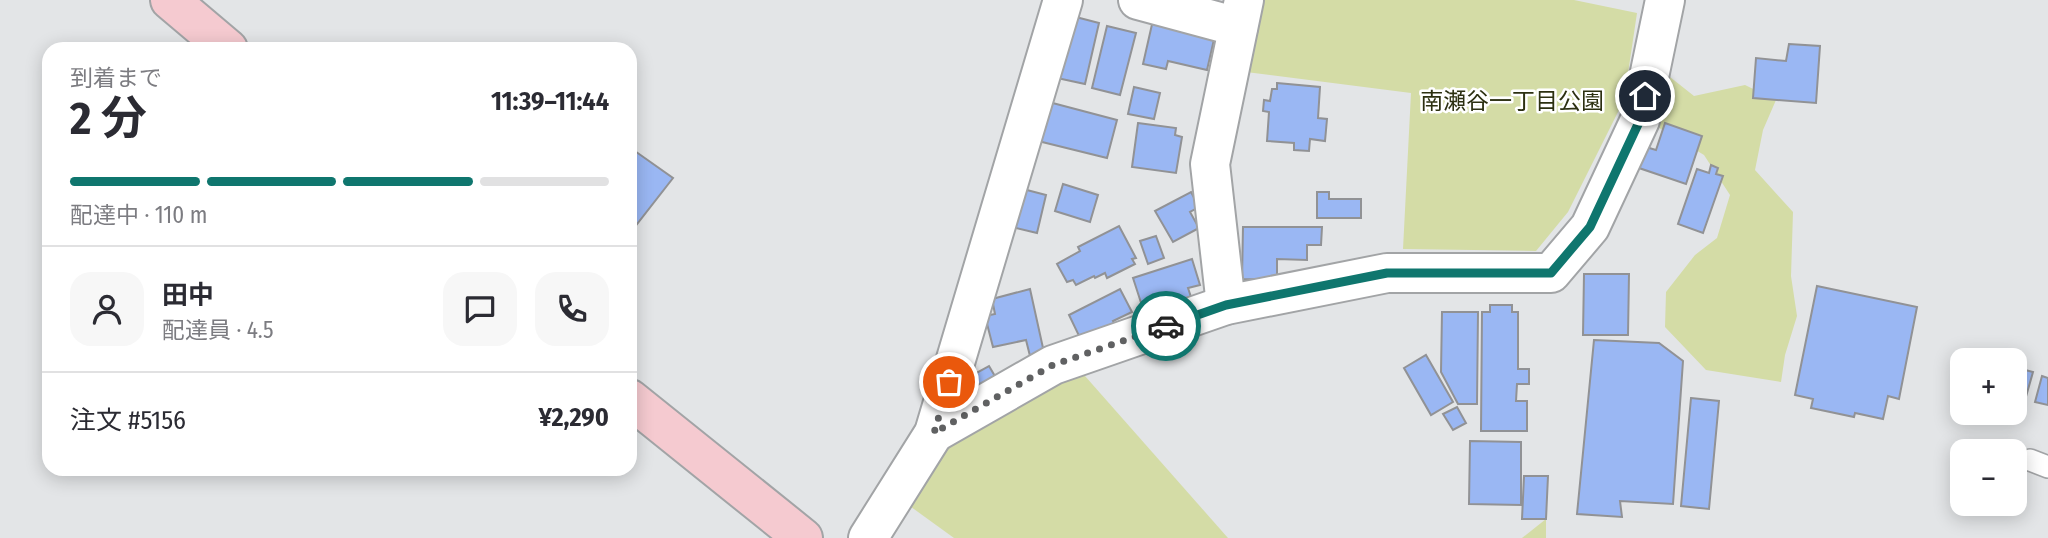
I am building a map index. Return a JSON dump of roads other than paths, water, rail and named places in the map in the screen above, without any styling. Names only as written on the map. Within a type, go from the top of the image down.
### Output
[{"type":"street","points":[[170,0],[221,42]]},
{"type":"street","points":[[868,538],[934,433],[1063,0]]},
{"type":"street","points":[[1138,0],[1241,14],[1210,164],[1226,305]]},
{"type":"street","points":[[934,433],[1053,365],[1226,305],[1387,273],[1551,273],[1590,227],[1640,120],[1665,0]]},
{"type":"street","points":[[637,405],[803,538]]},
{"type":"park label","name":"南瀬谷一丁目公園","points":[[1512,101]]}]
